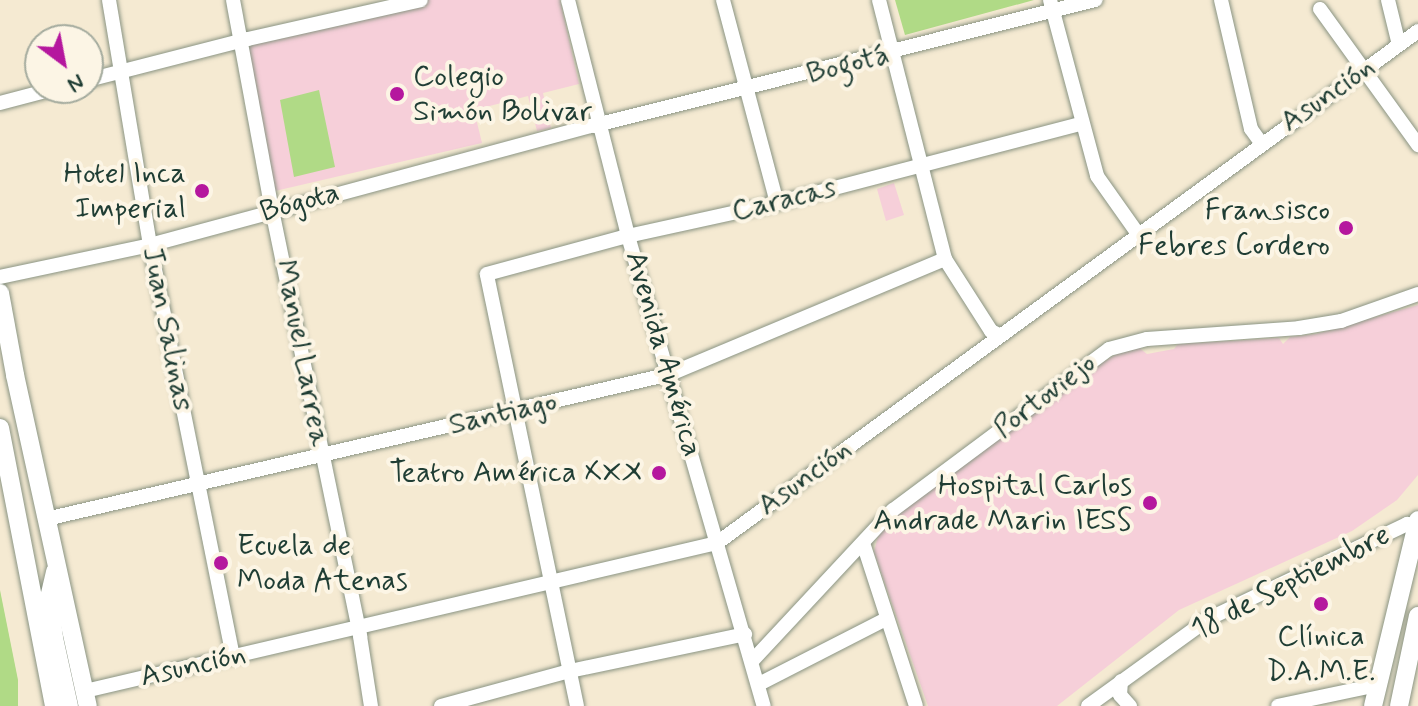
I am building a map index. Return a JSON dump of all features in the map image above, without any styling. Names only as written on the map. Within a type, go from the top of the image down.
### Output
[{"type":"main road","points":[[0,293],[46,519],[87,698]]},
{"type":"main road","points":[[0,428],[54,706]]},
{"type":"main road","points":[[1373,706],[1417,524]]},
{"type":"main road","points":[[25,566],[56,562]]},
{"type":"main road","points":[[56,562],[49,597],[54,638],[69,706]]},
{"type":"main road","points":[[1399,706],[1412,667],[1418,616]]},
{"type":"street","name":"Juan Salinas","points":[[109,0],[150,241],[196,484],[233,656]]},
{"type":"street","name":"Manuel Larrea","points":[[233,0],[272,210],[359,628],[371,706]]},
{"type":"street","points":[[104,76],[375,5],[421,0]]},
{"type":"street","name":"Avenida América","points":[[568,0],[628,236],[764,706]]},
{"type":"street","points":[[723,0],[777,203]]},
{"type":"street","points":[[879,0],[945,259],[991,331],[999,335]]},
{"type":"street","name":"Bogotá","points":[[599,125],[892,54],[1051,5],[1095,0]]},
{"type":"street","points":[[1221,0],[1251,129],[1261,143]]},
{"type":"street","points":[[1388,0],[1399,45]]},
{"type":"street","points":[[1051,5],[1080,124],[1097,176],[1138,234]]},
{"type":"street","points":[[1320,9],[1418,145]]},
{"type":"street","name":"Asunción","points":[[87,698],[233,656],[550,585],[717,543],[1261,143],[1416,36]]},
{"type":"street","points":[[0,103],[24,97]]},
{"type":"street","name":"Caracas","points":[[515,413],[487,274],[1080,124]]},
{"type":"street","name":"Bógota","points":[[0,277],[599,125]]},
{"type":"street","name":"Bógota","points":[[0,270],[150,241]]},
{"type":"street","name":"Santiago","points":[[46,519],[515,413],[670,374],[945,259]]},
{"type":"street","name":"Portoviejo","points":[[753,660],[893,510],[1109,349],[1147,339],[1299,328],[1341,321],[1418,294]]},
{"type":"street","points":[[515,413],[577,706]]},
{"type":"street","name":"18 de Septiembre","points":[[1088,706],[1208,619],[1250,596],[1407,524],[1417,524]]},
{"type":"street","points":[[863,543],[916,706]]},
{"type":"street","points":[[759,684],[886,619]]},
{"type":"street","points":[[441,706],[570,671],[745,634]]},
{"type":"street","points":[[1121,681],[1120,695],[1130,706]]},
{"type":"street","points":[[1278,706],[1377,685]]},
{"type":"shaded area","name":"Colegio Simón Bolivar","points":[[428,0],[560,0],[579,84],[543,93],[551,128],[537,131],[528,96],[474,110],[482,143],[275,191],[248,45]]},
{"type":"shaded area","points":[[894,183],[904,215],[886,221],[877,189]]},
{"type":"shaded area","name":"Hospital Carlos Andrade Marin IESS","points":[[1418,305],[1418,475],[1397,500],[1352,531],[1179,610],[1057,706],[928,706],[874,552],[878,536],[903,507],[1089,370],[1119,353],[1138,347],[1147,354],[1174,349],[1178,344],[1279,338],[1283,344],[1290,337],[1316,334]]},
{"type":"green space","points":[[895,0],[1034,0],[905,35]]},
{"type":"green space","points":[[319,90],[335,167],[294,177],[280,100]]},
{"type":"green space","points":[[0,590],[18,680],[18,706],[0,706]]},
{"type":"place","name":"Colegio Simón Bolivar","points":[[397,94]]},
{"type":"place","name":"Hotel Inca Imperial","points":[[202,191]]},
{"type":"place","name":"Fransisco Febres Cordero","points":[[1346,228]]},
{"type":"place","name":"Teatro América XXX","points":[[659,473]]},
{"type":"place","name":"Hospital Carlos Andrade Marin IESS","points":[[1150,503]]},
{"type":"place","name":"Ecuela de Moda Atenas","points":[[221,563]]},
{"type":"place","name":"Clínica D.A.M.E.","points":[[1321,604]]}]
